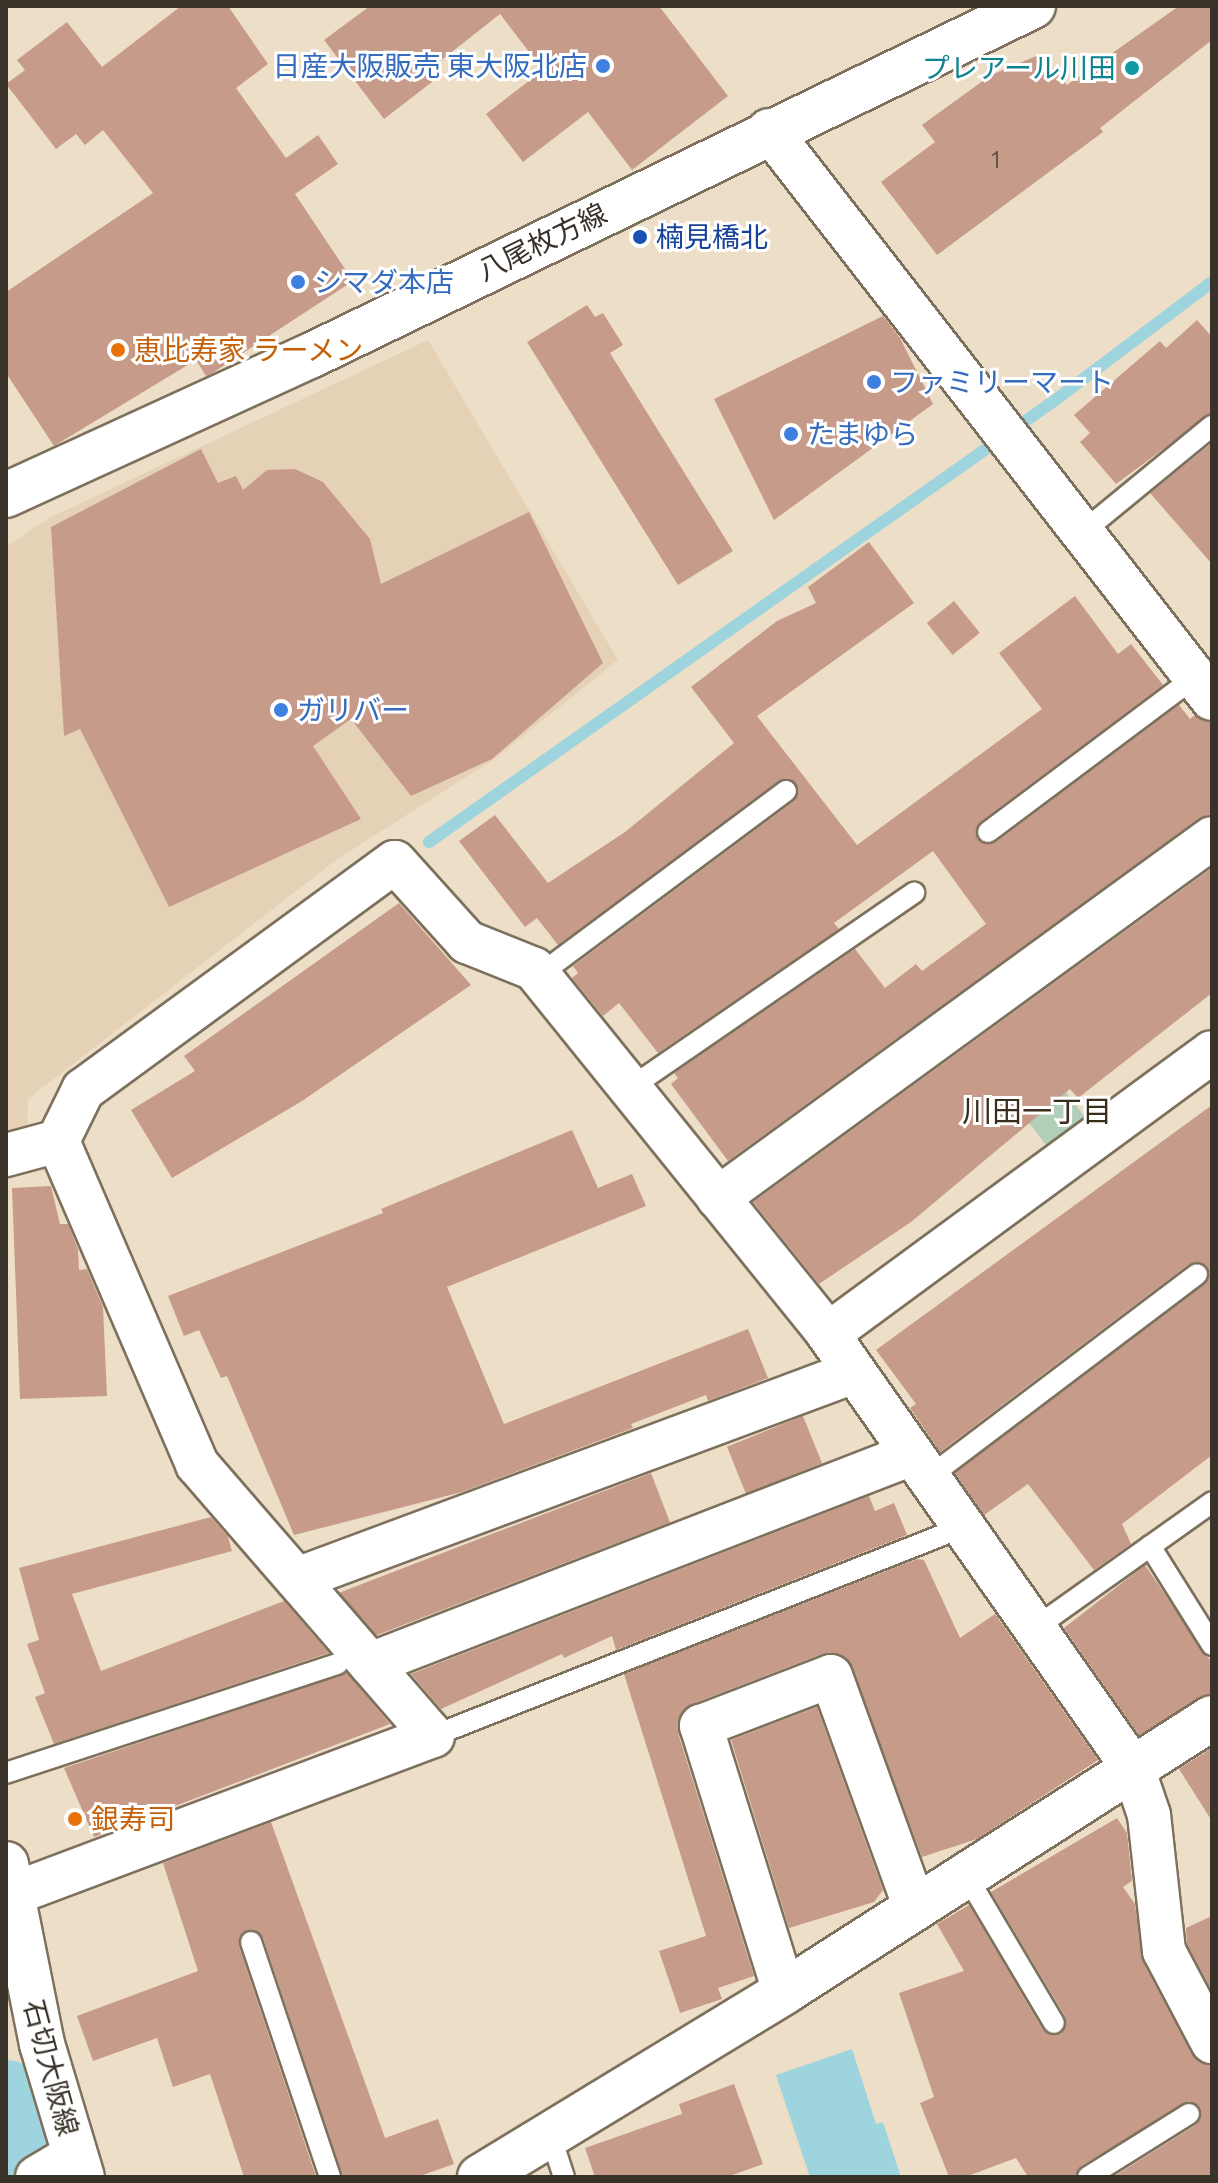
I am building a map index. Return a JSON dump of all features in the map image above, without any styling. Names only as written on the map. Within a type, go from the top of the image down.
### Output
[{"type":"main road","name":"八尾枚方線","points":[[6,495],[312,355],[769,130],[1033,6]]},
{"type":"main road","points":[[480,2177],[784,1992],[1212,1718]]},
{"type":"main road","name":"石切大阪線","points":[[9,1903],[78,2166]]},
{"type":"street","points":[[769,130],[1204,688]]},
{"type":"street","points":[[718,1198],[1212,838]]},
{"type":"street","points":[[6,1155],[58,1141],[83,1090],[395,862],[467,942],[539,975],[828,1334],[1133,1768],[1149,1815],[1164,1951],[1212,2042]]},
{"type":"street","points":[[828,1334],[1212,1052]]},
{"type":"street","points":[[9,1903],[433,1736],[354,1664],[297,1579],[197,1464],[58,1141]]},
{"type":"street","points":[[297,1579],[854,1372]]},
{"type":"street","points":[[354,1664],[920,1466]]},
{"type":"street","points":[[784,1992],[701,1726],[831,1676],[915,1908]]},
{"type":"street","points":[[37,2177],[78,2166]]},
{"type":"lane","points":[[1084,531],[1212,426]]},
{"type":"lane","points":[[988,832],[1204,688]]},
{"type":"lane","points":[[539,975],[786,791]]},
{"type":"lane","points":[[630,1088],[914,893]]},
{"type":"lane","points":[[920,1466],[1197,1274]]},
{"type":"lane","points":[[1035,1628],[1212,1502]]},
{"type":"lane","points":[[433,1736],[963,1527]]},
{"type":"lane","points":[[1150,1546],[1212,1645]]},
{"type":"lane","points":[[6,1773],[354,1664]]},
{"type":"lane","points":[[966,1875],[1054,2023]]},
{"type":"lane","points":[[251,1942],[330,2177]]},
{"type":"lane","points":[[1088,2177],[1189,2114]]},
{"type":"lane","points":[[550,2134],[564,2177]]},
{"type":"shaded area","name":"ガリバー","points":[[428,340],[618,660],[493,760],[336,860],[28,1099],[27,1132],[6,1139],[6,547],[49,518]]},
{"type":"green space","points":[[1036,1052],[1085,1117],[1047,1146],[998,1081]]},
{"type":"water","points":[[852,2049],[876,2124],[883,2122],[901,2177],[810,2177],[776,2075]]},
{"type":"building","points":[[181,6],[228,6],[268,64],[236,88],[286,158],[318,135],[338,164],[295,194],[353,281],[211,374],[206,376],[196,360],[54,446],[6,373],[6,292],[153,193],[103,130],[85,145],[76,134],[56,149],[6,84],[25,70],[17,60],[67,22],[102,67]]},
{"type":"building","points":[[370,6],[659,6],[728,96],[632,170],[588,112],[523,162],[486,114],[543,70],[500,14],[425,73],[432,82],[384,119],[324,40]]},
{"type":"building","points":[[1179,6],[1212,6],[1212,40],[1100,128],[1103,132],[937,255],[881,182],[935,142],[922,125],[991,75],[1041,54],[1067,85]]},
{"type":"building","points":[[587,305],[595,317],[603,313],[623,345],[610,353],[733,551],[678,585],[527,342]]},
{"type":"building","points":[[883,316],[900,338],[933,404],[774,520],[714,399]]},
{"type":"building","points":[[1197,320],[1212,337],[1212,413],[1116,484],[1080,442],[1090,433],[1074,415],[1160,341],[1166,348]]},
{"type":"building","points":[[1212,443],[1212,564],[1150,493]]},
{"type":"building","points":[[201,449],[218,483],[236,476],[243,490],[267,470],[295,469],[323,482],[370,539],[381,584],[529,512],[603,663],[492,759],[411,796],[351,719],[313,746],[361,819],[169,907],[80,729],[64,736],[51,527]]},
{"type":"building","points":[[869,542],[914,603],[757,716],[857,845],[1042,709],[999,653],[1075,596],[1118,654],[1131,644],[1163,685],[980,822],[977,839],[996,842],[1179,705],[1190,719],[1195,715],[1212,722],[1212,814],[1198,819],[728,1161],[671,1084],[678,1078],[674,1073],[855,949],[885,988],[916,964],[922,971],[986,924],[933,851],[834,923],[839,929],[658,1053],[619,1003],[603,1016],[572,978],[578,973],[573,966],[794,801],[796,783],[778,781],[558,945],[537,918],[525,927],[459,841],[495,815],[548,883],[625,832],[734,743],[691,687],[777,621],[816,603],[808,587]]},
{"type":"building","points":[[954,601],[980,633],[953,655],[927,623]]},
{"type":"building","points":[[1212,868],[1212,993],[1078,1098],[1070,1089],[911,1222],[819,1284],[753,1202]]},
{"type":"building","points":[[399,903],[471,985],[302,1101],[172,1178],[131,1110],[195,1071],[184,1056]]},
{"type":"building","points":[[1212,1105],[1212,1455],[1122,1524],[1131,1544],[1094,1570],[1028,1484],[984,1515],[955,1473],[1205,1284],[1207,1266],[1189,1264],[940,1452],[910,1408],[916,1404],[876,1350]]},
{"type":"building","points":[[572,1130],[598,1188],[632,1174],[646,1206],[447,1287],[504,1424],[748,1329],[768,1378],[708,1401],[706,1395],[631,1424],[633,1428],[462,1492],[294,1535],[227,1376],[221,1378],[199,1330],[184,1336],[168,1296],[383,1213],[381,1209]]},
{"type":"building","points":[[51,1186],[60,1224],[68,1224],[78,1249],[79,1270],[87,1269],[103,1307],[107,1396],[20,1399],[12,1188]]},
{"type":"building","points":[[803,1416],[822,1463],[746,1494],[727,1447]]},
{"type":"building","points":[[651,1473],[670,1522],[358,1642],[339,1593]]},
{"type":"building","points":[[869,1496],[875,1511],[894,1503],[907,1535],[616,1650],[612,1636],[564,1658],[562,1654],[441,1709],[411,1674]]},
{"type":"building","points":[[211,1517],[228,1537],[232,1551],[72,1594],[101,1671],[284,1601],[329,1653],[54,1744],[35,1697],[45,1693],[27,1644],[39,1640],[19,1568]]},
{"type":"building","points":[[917,1559],[924,1560],[960,1638],[995,1614],[1098,1760],[977,1839],[922,1857],[846,1657],[822,1654],[692,1704],[678,1721],[678,1733],[754,1976],[718,1988],[722,1999],[680,2013],[659,1951],[706,1936],[624,1674]]},
{"type":"building","points":[[1145,1565],[1212,1663],[1212,1693],[1139,1735],[1064,1628]]},
{"type":"building","points":[[347,1673],[390,1724],[94,1837],[64,1768]]},
{"type":"building","points":[[817,1707],[883,1890],[874,1902],[789,1928],[731,1740]]},
{"type":"building","points":[[1212,1748],[1212,1821],[1179,1769]]},
{"type":"building","points":[[1117,1818],[1127,1833],[1132,1881],[1123,1887],[1135,1904],[1143,1962],[1191,2053],[1212,2066],[1212,2177],[1113,2177],[1196,2125],[1200,2108],[1189,2101],[1081,2166],[1075,2177],[1028,2177],[1016,2158],[965,2177],[949,2177],[920,2103],[934,2097],[899,1993],[964,1971],[937,1924],[969,1905],[1043,2030],[1061,2034],[1065,2016],[991,1892]]},
{"type":"building","points":[[271,1822],[385,2138],[438,2119],[454,2164],[417,2177],[343,2177],[263,1938],[254,1930],[242,1933],[239,1946],[316,2177],[244,2177],[210,2074],[173,2087],[157,2038],[93,2061],[77,2016],[198,1971],[163,1863]]},
{"type":"building","points":[[1212,1916],[1212,1991],[1187,1944],[1186,1928]]},
{"type":"building","points":[[734,2084],[763,2164],[727,2177],[595,2177],[585,2148],[682,2114],[679,2104]]},
{"type":"waterway","points":[[429,842],[1054,401],[1212,282]]},
{"type":"waterway","points":[[6,2098],[28,2177]]},
{"type":"place","name":"日産大阪販売 東大阪北店","points":[[603,66]]},
{"type":"place","name":"プレアール川田","points":[[1132,68]]},
{"type":"place","name":"楠見橋北","points":[[640,237]]},
{"type":"place","name":"シマダ本店","points":[[298,282]]},
{"type":"place","name":"恵比寿家 ラーメン","points":[[118,350]]},
{"type":"place","name":"ファミリーマート","points":[[874,382]]},
{"type":"place","name":"たまゆら","points":[[791,434]]},
{"type":"place","name":"ガリバー","points":[[281,710]]},
{"type":"place","name":"銀寿司","points":[[75,1819]]},
{"type":"district","name":"川田一丁目","points":[[1037,1111]]}]
